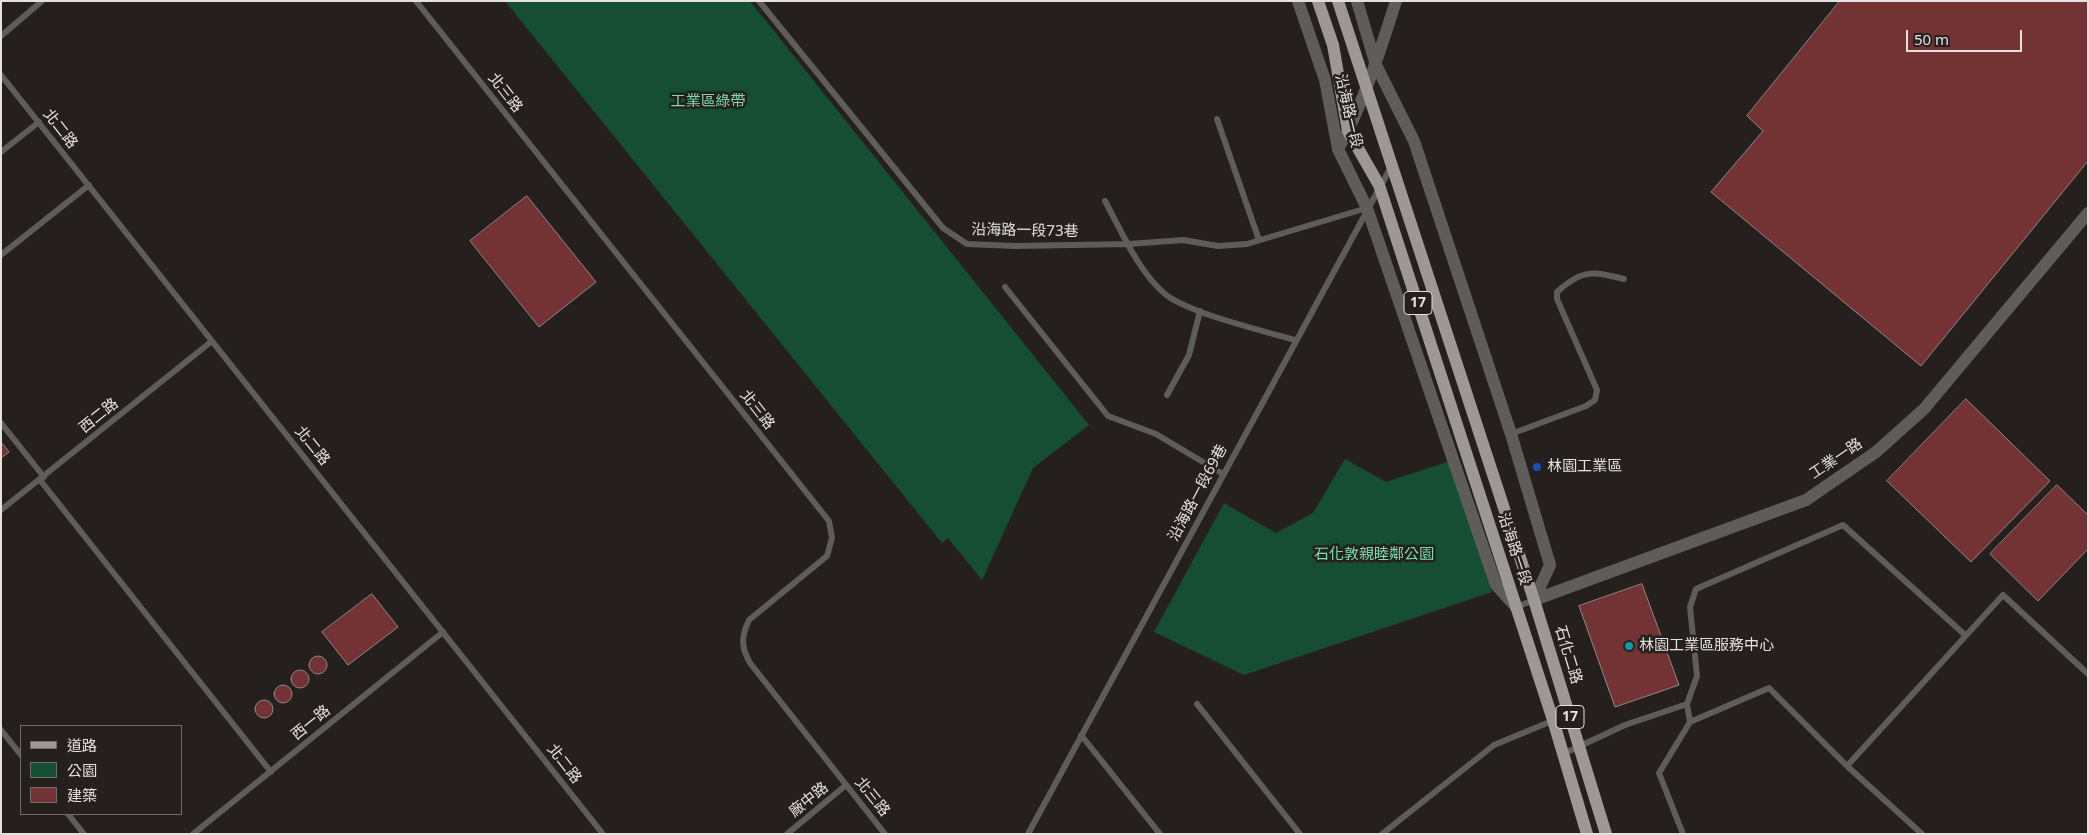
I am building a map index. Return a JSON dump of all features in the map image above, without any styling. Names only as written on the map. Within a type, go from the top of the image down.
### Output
[{"type":"main road","name":"沿海路一段","points":[[1318,1],[1333,45],[1348,131],[1379,185],[1516,608]]},
{"type":"main road","name":"沿海路一段","points":[[1338,1],[1534,600]]},
{"type":"main road","name":"石化二路","points":[[1534,600],[1606,834]]},
{"type":"main road","name":"17","points":[[1516,608],[1553,720],[1587,834]]},
{"type":"street","name":"沿海路一段","points":[[1298,1],[1324,80],[1338,149],[1367,208],[1496,585],[1516,608]]},
{"type":"street","name":"沿海路一段","points":[[1357,1],[1376,65],[1414,141],[1511,434],[1550,565],[1534,600]]},
{"type":"street","points":[[1338,149],[1348,131],[1365,87],[1376,65],[1396,1]]},
{"type":"street","name":"工業一路","points":[[1534,600],[1806,500],[1876,452],[1924,408],[2088,213]]},
{"type":"lane","points":[[1,36],[42,1]]},
{"type":"lane","name":"北三路","points":[[416,1],[829,521],[832,538],[827,556],[749,620],[743,634],[743,651],[750,663],[885,834]]},
{"type":"lane","name":"沿海路一段73巷","points":[[759,1],[943,228],[967,244],[1015,246],[1129,244],[1183,240],[1218,246],[1247,244],[1367,208]]},
{"type":"lane","name":"北二路","points":[[1,75],[603,834]]},
{"type":"lane","points":[[1217,119],[1259,240]]},
{"type":"lane","points":[[1,152],[39,122]]},
{"type":"lane","name":"沿海路一段69巷","points":[[1028,834],[1379,185],[1392,165]]},
{"type":"lane","points":[[1,255],[89,185]]},
{"type":"lane","points":[[1105,201],[1150,279],[1165,294],[1179,303],[1200,311],[1295,340]]},
{"type":"lane","points":[[1511,434],[1586,406],[1595,400],[1597,390],[1557,299],[1557,292],[1584,273],[1597,272],[1624,279]]},
{"type":"lane","points":[[1005,287],[1108,416],[1156,434],[1223,474]]},
{"type":"lane","points":[[1167,395],[1189,355],[1200,311]]},
{"type":"lane","name":"西二路","points":[[1,510],[212,341]]},
{"type":"lane","points":[[1,424],[271,772]]},
{"type":"lane","points":[[1690,722],[1687,704],[1697,676],[1690,607],[1696,589],[1842,525],[1964,634]]},
{"type":"lane","points":[[1847,766],[1964,634],[2003,595],[2088,674]]},
{"type":"lane","name":"工業一路","points":[[1516,608],[1534,600]]},
{"type":"lane","name":"西一路","points":[[193,834],[444,632]]},
{"type":"lane","points":[[1683,834],[1660,773],[1690,722],[1769,688],[1847,766],[1922,834]]},
{"type":"lane","points":[[1196,704],[1300,834]]},
{"type":"lane","points":[[1563,754],[1625,725],[1687,704]]},
{"type":"lane","points":[[1382,834],[1494,745],[1569,714]]},
{"type":"lane","points":[[1,730],[20,754]]},
{"type":"lane","points":[[1081,735],[1160,834]]},
{"type":"lane","name":"廠中路","points":[[788,834],[846,785]]},
{"type":"lane","points":[[69,815],[84,834]]},
{"type":"green space","name":"工業區綠帶","points":[[505,1],[750,1],[1089,425],[1033,468],[982,580],[948,538],[942,543]]},
{"type":"green space","name":"石化敦親睦鄰公園","points":[[1345,459],[1386,482],[1450,461],[1492,592],[1244,675],[1154,632],[1224,503],[1276,533],[1313,513]]},
{"type":"building","points":[[1840,1],[2088,1],[2088,161],[1921,366],[1711,192],[1763,131],[1747,116]]},
{"type":"building","points":[[527,196],[596,282],[539,327],[470,241]]},
{"type":"building","points":[[1966,399],[2050,481],[1971,562],[1887,481]]},
{"type":"building","points":[[1,442],[9,452],[1,458]]},
{"type":"building","points":[[2057,485],[2088,515],[2088,549],[2038,601],[1990,554]]},
{"type":"building","name":"林園工業區服務中心","points":[[1642,584],[1679,685],[1615,707],[1579,606]]},
{"type":"building","points":[[372,594],[398,627],[348,665],[322,632]]},
{"type":"building","points":[[318,656],[324,659],[327,665],[324,671],[318,674],[312,671],[309,665],[312,659]]},
{"type":"building","points":[[300,670],[306,673],[309,679],[306,685],[300,688],[294,685],[291,679],[294,673]]},
{"type":"building","points":[[283,685],[289,688],[292,694],[289,700],[283,703],[277,700],[274,694],[277,688]]},
{"type":"building","points":[[264,700],[270,703],[273,709],[270,715],[264,718],[258,715],[255,709],[258,703]]},
{"type":"place","name":"林園工業區","points":[[1537,467]]},
{"type":"place","name":"林園工業區服務中心","points":[[1629,646]]}]
